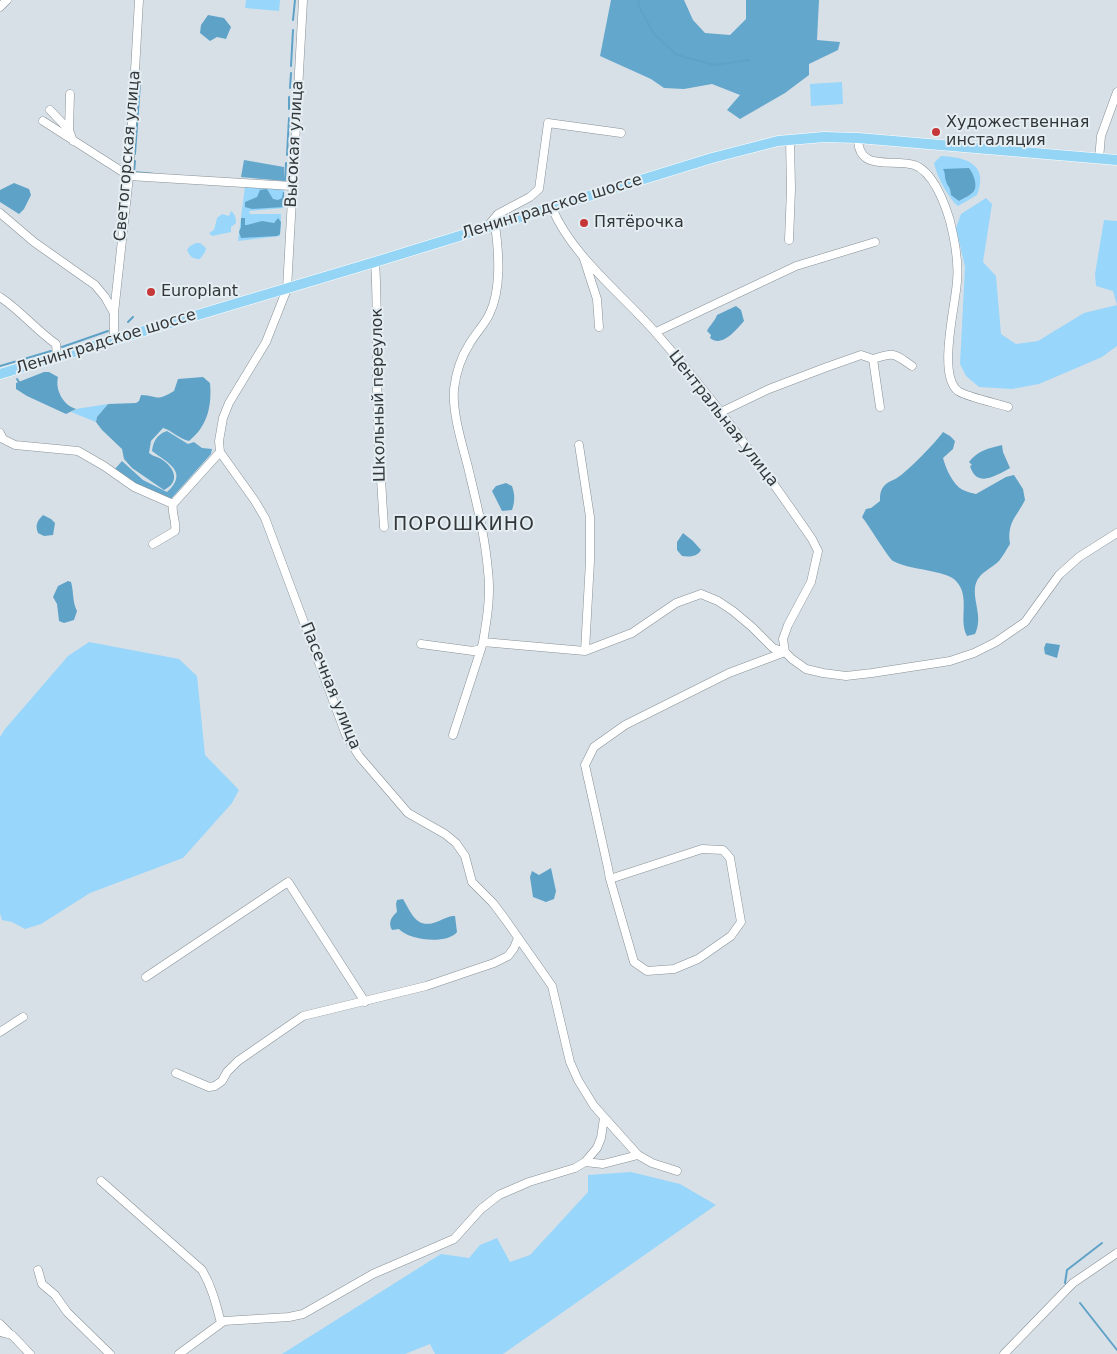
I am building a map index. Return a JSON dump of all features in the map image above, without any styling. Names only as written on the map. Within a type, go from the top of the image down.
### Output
[{"type":"main road","name":"Ленинградское шоссе","points":[[0,374],[753,147],[790,140],[824,137],[858,138],[1117,160]]},
{"type":"street","points":[[0,7],[7,0]]},
{"type":"street","name":"Светогорская улица","points":[[114,340],[114,313],[129,176],[139,0]]},
{"type":"street","name":"Высокая улица","points":[[287,289],[303,0]]},
{"type":"street","points":[[1099,159],[1101,136],[1117,92]]},
{"type":"street","points":[[69,130],[70,94]]},
{"type":"street","points":[[50,110],[69,130],[73,140]]},
{"type":"street","points":[[43,121],[129,176],[292,186]]},
{"type":"street","points":[[453,735],[482,645],[488,610],[488,572],[484,536],[457,422],[454,396],[456,374],[461,360],[490,314],[494,301],[497,285],[497,241],[491,226],[498,214],[530,197],[539,189],[548,122],[621,133]]},
{"type":"street","points":[[858,138],[858,147],[861,153],[872,161],[914,165],[922,169],[929,176],[943,200],[958,256],[958,281],[949,332],[950,381],[958,392],[1008,407]]},
{"type":"street","points":[[789,240],[790,140]]},
{"type":"street","name":"Центральная улица","points":[[552,208],[558,222],[582,254],[656,332],[722,412],[790,506],[818,550],[811,582],[788,625],[783,639],[785,652]]},
{"type":"street","points":[[0,213],[34,242],[95,285],[105,297],[114,313]]},
{"type":"street","points":[[656,332],[796,266],[875,242]]},
{"type":"street","points":[[582,254],[596,299],[599,327]]},
{"type":"street","name":"Школьный переулок","points":[[375,262],[377,291],[377,398],[384,527]]},
{"type":"street","points":[[153,544],[175,531],[176,526],[172,511],[173,504],[220,452],[219,442],[223,418],[229,404],[266,342],[287,289]]},
{"type":"street","points":[[0,297],[56,344],[57,357]]},
{"type":"street","points":[[722,412],[769,389],[861,355],[873,359],[889,354],[897,356],[912,366]]},
{"type":"street","points":[[873,359],[880,407]]},
{"type":"street","points":[[0,433],[3,439],[15,445],[78,451],[134,487],[173,504]]},
{"type":"street","points":[[579,445],[590,517],[590,560],[585,651]]},
{"type":"street","name":"Пасечная улица","points":[[220,452],[265,518],[346,735],[352,746],[408,813],[445,834],[456,843],[464,856],[472,882],[493,903],[552,986],[570,1062],[578,1080],[594,1106],[638,1156],[652,1163],[677,1171]]},
{"type":"street","points":[[422,644],[473,651],[482,645],[585,651],[632,633],[676,603],[701,594],[718,601],[733,611],[773,648],[785,652],[806,668],[823,673],[846,676],[950,661],[974,653],[996,642],[1025,622],[1059,575],[1079,557],[1117,534]]},
{"type":"street","points":[[610,879],[702,849],[724,850],[730,858],[741,922],[730,936],[698,959],[674,969],[648,971],[634,962],[610,879],[585,765],[594,747],[625,725],[730,673],[785,652]]},
{"type":"street","points":[[146,977],[288,882],[365,1002]]},
{"type":"street","points":[[176,1072],[209,1087],[215,1086],[222,1082],[238,1061],[303,1016],[426,986],[494,963],[508,956],[518,938]]},
{"type":"street","points":[[0,1032],[23,1017]]},
{"type":"street","points":[[179,1354],[224,1321],[289,1317],[303,1314],[373,1274],[454,1239],[481,1209],[499,1195],[529,1182],[575,1168],[585,1162],[597,1148],[601,1138],[604,1118]]},
{"type":"street","points":[[585,1162],[603,1164],[638,1156]]},
{"type":"street","points":[[101,1181],[202,1270],[209,1282],[221,1323]]},
{"type":"street","points":[[1004,1354],[1073,1282],[1117,1253]]},
{"type":"street","points":[[38,1270],[42,1284],[55,1295],[67,1312],[110,1354]]},
{"type":"street","points":[[0,1324],[30,1354]]},
{"type":"street","points":[[0,1332],[12,1335]]},
{"type":"shaded area","points":[[246,0],[280,0],[279,11],[245,8]]},
{"type":"shaded area","points":[[611,0],[684,0],[693,20],[705,33],[730,35],[746,19],[746,0],[819,0],[817,40],[840,42],[838,50],[809,64],[809,75],[785,93],[740,119],[727,110],[740,95],[712,84],[684,89],[664,88],[651,79],[600,56]]},
{"type":"shaded area","points":[[208,15],[224,18],[231,27],[226,39],[217,37],[210,41],[200,33],[201,25]]},
{"type":"shaded area","points":[[842,82],[843,104],[811,106],[810,84]]},
{"type":"shaded area","points":[[941,156],[967,161],[978,170],[980,185],[977,195],[958,206],[954,203],[943,186],[935,168],[934,163]]},
{"type":"shaded area","points":[[244,160],[284,167],[284,181],[241,177]]},
{"type":"shaded area","points":[[969,168],[974,179],[975,188],[971,194],[959,201],[951,195],[943,169]]},
{"type":"shaded area","points":[[14,183],[29,189],[31,195],[24,209],[19,214],[0,202],[0,190]]},
{"type":"shaded area","points":[[245,186],[265,186],[284,190],[284,208],[249,211],[250,214],[281,214],[280,236],[238,241]]},
{"type":"shaded area","points":[[267,189],[273,199],[278,200],[282,198],[284,192],[284,207],[252,209],[245,207],[245,202],[257,197],[260,190]]},
{"type":"shaded area","points":[[986,198],[992,204],[983,262],[996,276],[1001,334],[1016,344],[1038,341],[1084,313],[1117,305],[1117,346],[1102,357],[1039,384],[1012,389],[979,387],[966,376],[960,364],[965,267],[956,228],[961,214]]},
{"type":"shaded area","points":[[231,211],[236,223],[231,227],[231,232],[212,236],[209,233],[214,230],[217,218],[222,214],[229,216]]},
{"type":"shaded area","points":[[241,218],[245,218],[245,225],[247,225],[262,221],[274,223],[278,218],[281,222],[280,234],[277,236],[241,238],[239,232]]},
{"type":"shaded area","points":[[1104,220],[1117,221],[1117,305],[1113,291],[1096,286],[1095,274]]},
{"type":"shaded area","points":[[196,243],[200,243],[206,248],[200,259],[192,257],[187,250]]},
{"type":"shaded area","points":[[736,306],[741,310],[744,321],[733,333],[724,339],[715,341],[710,338],[711,335],[707,331],[717,315]]},
{"type":"shaded area","points":[[44,372],[49,372],[58,377],[57,382],[61,396],[67,404],[76,409],[66,414],[16,389],[16,383]]},
{"type":"shaded area","points":[[203,377],[210,383],[210,399],[205,422],[201,429],[189,441],[163,428],[151,441],[149,453],[162,460],[173,472],[174,480],[172,484],[164,490],[132,468],[124,459],[122,449],[96,422],[97,417],[108,404],[136,403],[141,395],[158,398],[174,391],[178,379]]},
{"type":"shaded area","points":[[108,404],[97,417],[96,422],[71,412],[76,409]]},
{"type":"shaded area","points":[[167,431],[188,444],[194,442],[202,448],[212,449],[211,454],[170,500],[144,490],[114,470],[122,461],[143,480],[167,492],[176,479],[176,473],[170,464],[152,451],[156,439]]},
{"type":"shaded area","points":[[943,432],[955,441],[953,449],[943,458],[950,476],[959,488],[976,494],[1006,477],[1014,475],[1023,489],[1025,500],[1011,525],[1010,544],[999,561],[983,573],[976,583],[977,627],[975,634],[967,636],[964,622],[963,594],[956,581],[944,574],[893,561],[862,517],[866,509],[871,508],[880,501],[880,493],[884,486],[908,470]]},
{"type":"shaded area","points":[[1002,445],[1010,468],[993,477],[982,479],[977,477],[970,466],[972,465],[969,462],[972,458],[988,449]]},
{"type":"shaded area","points":[[506,483],[512,486],[514,501],[512,510],[502,511],[492,491],[496,486]]},
{"type":"shaded area","points":[[43,515],[55,523],[53,535],[44,536],[38,533],[37,523]]},
{"type":"shaded area","points":[[683,533],[701,550],[697,554],[682,556],[677,550],[677,542]]},
{"type":"shaded area","points":[[68,581],[71,582],[74,604],[77,611],[74,620],[64,623],[59,621],[57,604],[53,597],[58,586]]},
{"type":"shaded area","points":[[89,642],[179,659],[197,676],[205,755],[239,790],[232,803],[183,858],[90,893],[41,924],[25,929],[12,922],[2,920],[0,913],[0,737],[68,656]]},
{"type":"shaded area","points":[[1046,643],[1060,645],[1057,658],[1045,654],[1044,648]]},
{"type":"shaded area","points":[[551,868],[556,891],[554,899],[546,902],[533,897],[530,877],[532,871],[539,875]]},
{"type":"shaded area","points":[[403,899],[416,920],[426,924],[455,916],[457,932],[445,939],[428,940],[410,936],[399,929],[392,930],[390,923],[397,912],[397,900]]},
{"type":"shaded area","points":[[631,1172],[680,1184],[716,1205],[503,1354],[435,1354],[430,1344],[405,1354],[282,1354],[441,1254],[469,1258],[480,1245],[497,1238],[510,1262],[530,1255],[588,1192],[588,1175]]},
{"type":"waterway","points":[[293,20],[295,0]]},
{"type":"waterway","points":[[639,0],[638,5],[654,34],[677,55],[715,65],[749,60]]},
{"type":"waterway","points":[[291,66],[293,30]]},
{"type":"waterway","points":[[290,88],[291,73]]},
{"type":"waterway","points":[[135,154],[140,83]]},
{"type":"waterway","points":[[289,97],[289,109]]},
{"type":"waterway","points":[[287,155],[289,118]]},
{"type":"waterway","points":[[135,161],[134,172],[155,174]]},
{"type":"waterway","points":[[285,180],[286,163]]},
{"type":"waterway","points":[[128,322],[133,317]]},
{"type":"waterway","points":[[62,347],[108,331]]},
{"type":"waterway","points":[[0,366],[51,351]]},
{"type":"waterway","points":[[1065,1283],[1067,1270],[1102,1243]]},
{"type":"waterway","points":[[1080,1303],[1117,1350]]},
{"type":"place","name":"Художественная инсталяция","points":[[936,132]]},
{"type":"place","name":"Пятёрочка","points":[[584,223]]},
{"type":"place","name":"Europlant","points":[[151,292]]},
{"type":"district","name":"ПОРОШКИНО","points":[[464,525]]}]
